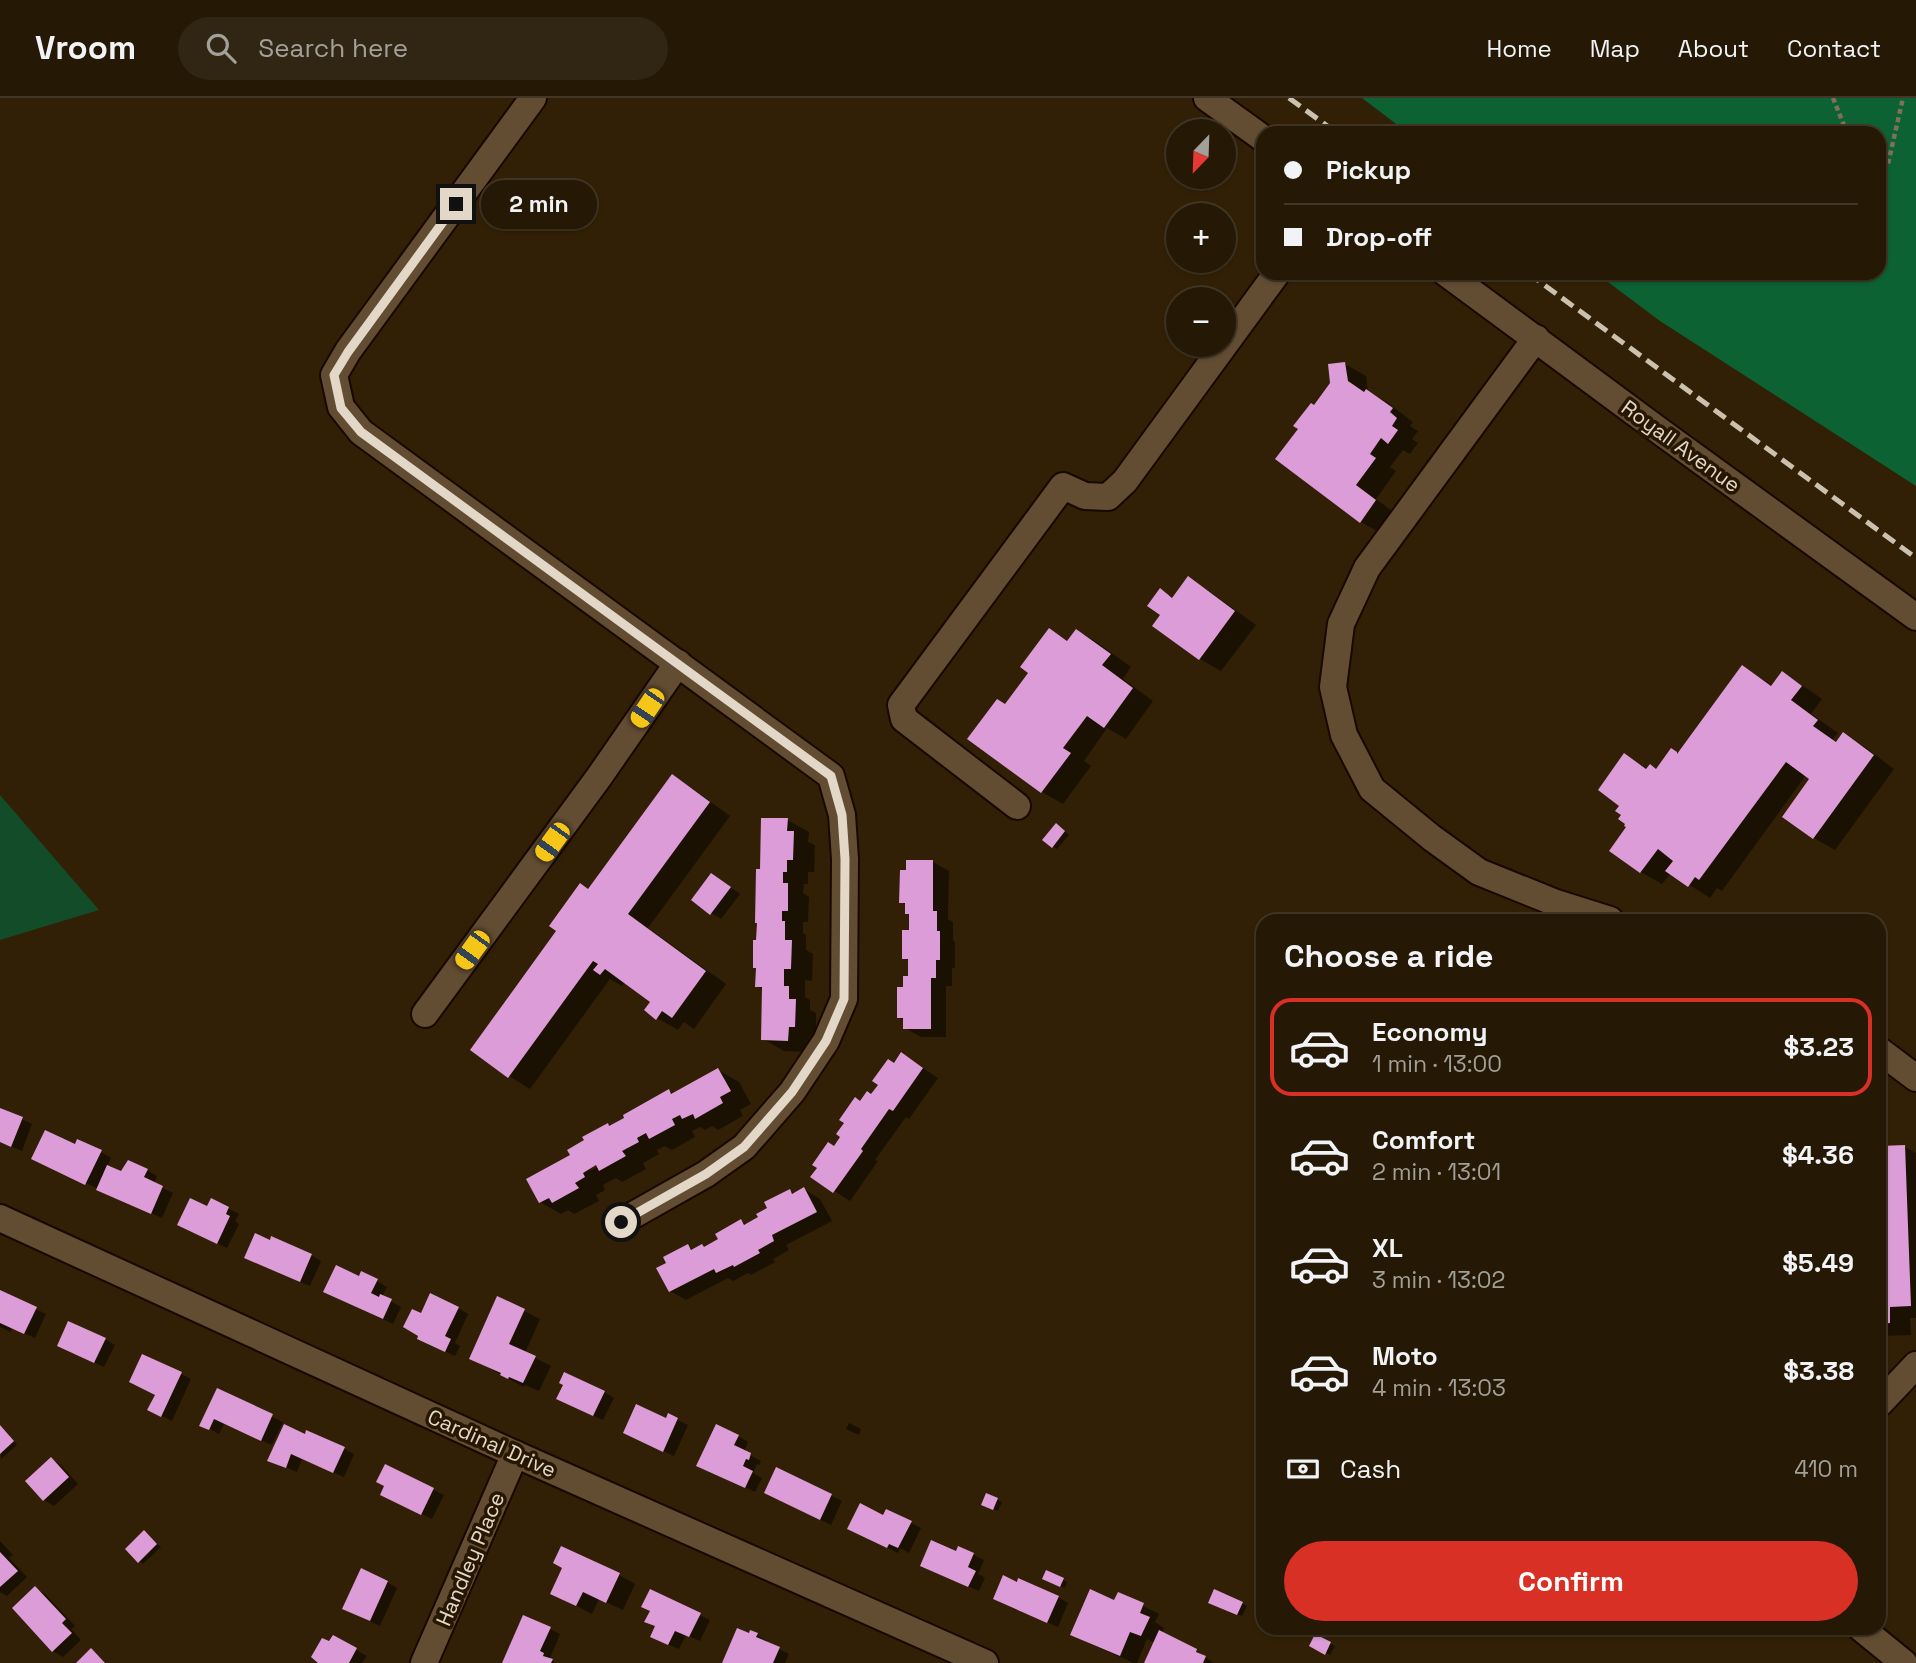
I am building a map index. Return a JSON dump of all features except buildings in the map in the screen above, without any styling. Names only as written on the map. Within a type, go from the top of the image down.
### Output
[{"type":"street","points":[[533,98],[348,352],[334,375],[341,408],[361,432],[831,776],[842,815],[845,859],[844,999],[826,1041],[792,1092],[744,1147],[706,1174],[621,1222]]},
{"type":"street","points":[[1207,98],[1256,133]]},
{"type":"street","points":[[1017,806],[904,719],[901,705],[1063,486],[1085,496],[1108,497],[1125,481],[1271,280]]},
{"type":"street","name":"Royall Avenue","points":[[1457,280],[1916,617]]},
{"type":"street","points":[[1536,338],[1367,568],[1341,624],[1333,687],[1344,735],[1372,789],[1479,872],[1591,914]]},
{"type":"street","points":[[425,1014],[599,777],[678,663]]},
{"type":"street","points":[[1886,1056],[1916,1078]]},
{"type":"street","name":"Cardinal Drive","points":[[0,1218],[515,1454],[985,1663]]},
{"type":"street","points":[[1886,1397],[1916,1365]]},
{"type":"street","name":"Handley Place","points":[[424,1663],[515,1454]]},
{"type":"street","points":[[1870,1635],[1904,1663]]},
{"type":"path","points":[[1833,98],[1844,126]]},
{"type":"path","points":[[1886,164],[1903,98]]},
{"type":"green space","points":[[1362,98],[1916,98],[1916,486],[1660,321],[1605,280],[1886,280],[1886,126],[1399,126]]},
{"type":"green space","points":[[0,795],[99,910],[0,940]]},
{"type":"railway","points":[[1289,98],[1327,126]]},
{"type":"railway","points":[[1538,280],[1916,558]]},
{"type":"route","points":[[456,204],[334,375],[341,408],[361,432],[831,776],[842,815],[845,859],[844,999],[826,1041],[792,1092],[744,1147],[706,1174],[621,1222]]}]
